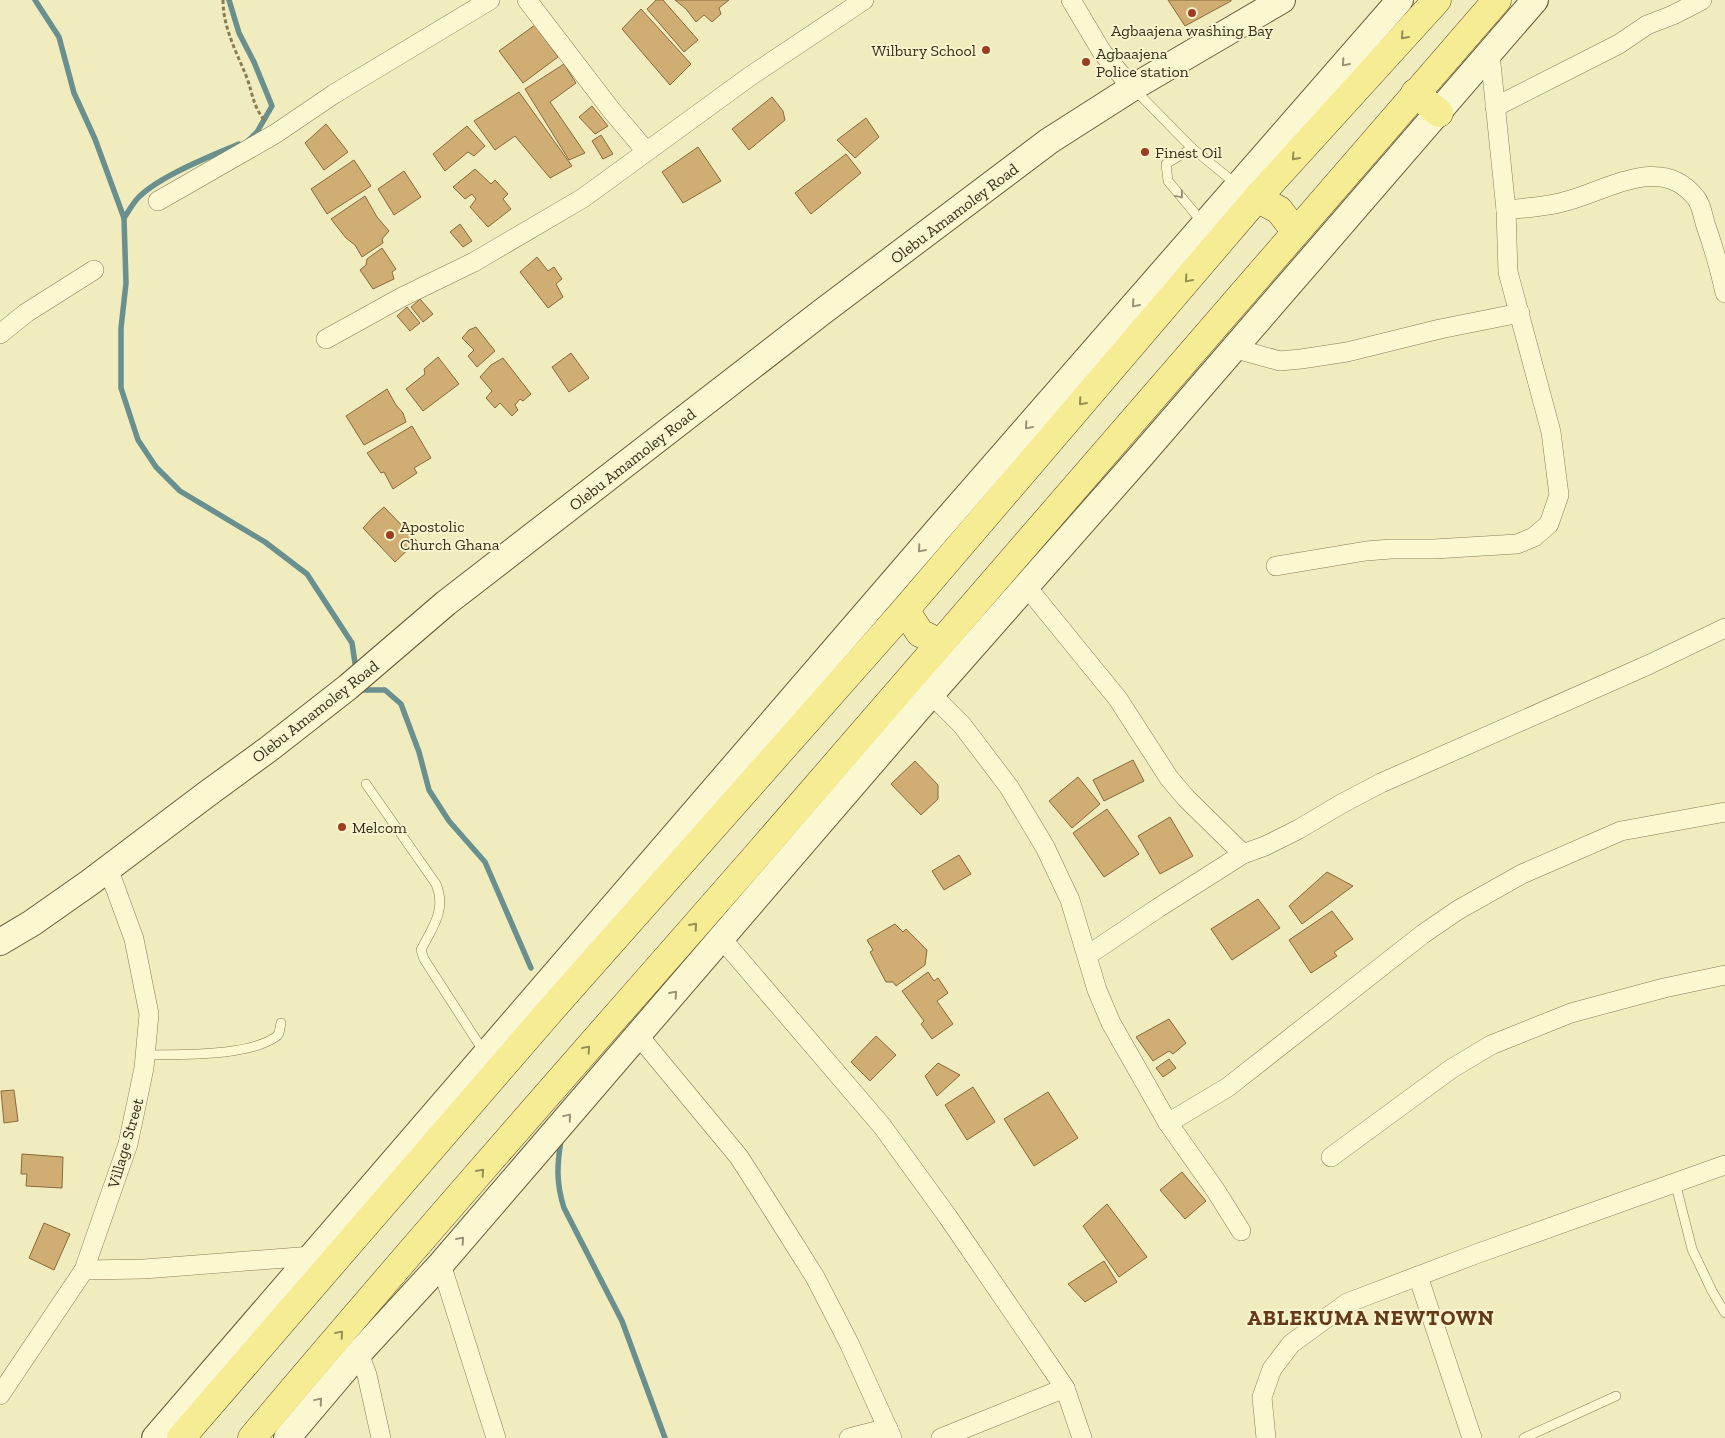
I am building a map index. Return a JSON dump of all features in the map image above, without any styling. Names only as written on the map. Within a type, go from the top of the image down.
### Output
[{"type":"main road","points":[[181,1438],[544,1018],[905,610],[1248,192],[1437,0]]},
{"type":"main road","points":[[252,1438],[588,1047],[1497,0]]},
{"type":"main road","points":[[1415,94],[1438,113]]},
{"type":"main road","points":[[1248,192],[1279,210],[1295,231]]},
{"type":"main road","points":[[905,610],[920,633],[940,643]]},
{"type":"street","points":[[158,200],[275,134],[334,94],[490,0]]},
{"type":"street","points":[[527,0],[612,111],[646,151]]},
{"type":"street","points":[[326,339],[474,262],[583,198],[749,77],[864,0]]},
{"type":"street","points":[[1071,0],[1102,52],[1132,88]]},
{"type":"street","name":"Olebu Amamoley Road","points":[[0,942],[32,923],[270,748],[348,687],[446,604],[822,312],[1049,141],[1132,88],[1282,0]]},
{"type":"street","points":[[155,1438],[947,518],[1205,224],[1248,192],[1400,0]]},
{"type":"street","points":[[287,1438],[359,1353],[441,1264],[932,694],[1536,0]]},
{"type":"street","points":[[1496,107],[1619,44],[1647,25],[1673,15],[1702,0]]},
{"type":"street","points":[[1276,566],[1366,551],[1517,544],[1534,537],[1549,524],[1559,495],[1551,432],[1508,272],[1506,210],[1490,54]]},
{"type":"street","points":[[1506,210],[1560,203],[1648,175],[1676,180],[1686,187],[1698,200],[1720,269],[1725,292]]},
{"type":"street","points":[[0,334],[26,313],[94,270]]},
{"type":"street","points":[[1233,348],[1280,361],[1301,359],[1347,352],[1520,313]]},
{"type":"street","points":[[1026,586],[1118,699],[1169,778],[1186,798],[1243,854]]},
{"type":"street","points":[[1088,955],[1243,854],[1265,846],[1299,829],[1381,783],[1648,665],[1725,628]]},
{"type":"street","points":[[932,694],[962,725],[1009,787],[1045,847],[1070,900],[1097,990],[1111,1023],[1168,1124],[1216,1191],[1241,1231]]},
{"type":"street","points":[[1168,1124],[1228,1088],[1423,934],[1458,910],[1522,874],[1621,831],[1725,812]]},
{"type":"street","name":"Village Street","points":[[0,1395],[84,1270],[128,1144],[144,1068],[149,1014],[134,939],[108,868]]},
{"type":"street","points":[[722,940],[882,1126],[948,1217],[1065,1388],[1082,1438]]},
{"type":"street","points":[[1331,1156],[1451,1070],[1491,1045],[1571,1013],[1664,988],[1725,975]]},
{"type":"street","points":[[638,1035],[739,1157],[815,1277],[849,1343],[890,1433],[849,1438]]},
{"type":"street","points":[[1266,1438],[1262,1397],[1272,1369],[1291,1344],[1347,1303],[1725,1165]]},
{"type":"street","points":[[84,1270],[144,1269],[312,1256]]},
{"type":"street","points":[[441,1264],[496,1438]]},
{"type":"street","points":[[1418,1276],[1472,1438]]},
{"type":"street","points":[[359,1353],[367,1375],[381,1438]]},
{"type":"street","points":[[941,1438],[1065,1388]]},
{"type":"lane","points":[[1132,88],[1192,148],[1248,192]]},
{"type":"lane","points":[[1192,148],[1166,164],[1168,181],[1205,224]]},
{"type":"lane","points":[[366,784],[436,884],[440,893],[441,908],[437,920],[421,950],[424,959],[485,1054]]},
{"type":"lane","points":[[145,1055],[222,1052],[253,1046],[277,1036],[281,1022]]},
{"type":"lane","points":[[1675,1182],[1692,1249],[1725,1313]]},
{"type":"lane","points":[[1524,1438],[1616,1396]]},
{"type":"path","points":[[223,0],[223,12],[233,44],[248,79],[256,110]]},
{"type":"building","points":[[656,0],[663,0],[698,40],[684,52],[647,9]]},
{"type":"building","points":[[675,0],[729,0],[719,8],[721,14],[712,22],[704,15],[696,22],[686,9]]},
{"type":"building","name":"Agbaajena washing Bay","points":[[1168,0],[1231,0],[1231,1],[1185,26]]},
{"type":"building","points":[[641,9],[691,64],[670,85],[622,29]]},
{"type":"building","points":[[535,25],[558,57],[523,83],[499,51]]},
{"type":"building","points":[[564,64],[576,83],[550,102],[585,153],[569,160],[525,89]]},
{"type":"building","points":[[519,92],[572,166],[550,178],[515,136],[495,150],[474,121]]},
{"type":"building","points":[[772,97],[783,111],[785,120],[749,150],[732,129]]},
{"type":"building","points":[[592,106],[608,126],[595,134],[579,117]]},
{"type":"building","points":[[866,118],[879,137],[855,158],[837,140]]},
{"type":"building","points":[[326,124],[348,152],[324,170],[305,143]]},
{"type":"building","points":[[467,126],[485,146],[474,156],[468,152],[445,171],[433,154]]},
{"type":"building","points":[[601,135],[613,154],[603,159],[592,141]]},
{"type":"building","points":[[698,147],[721,181],[683,203],[662,172]]},
{"type":"building","points":[[846,154],[861,173],[811,214],[795,193]]},
{"type":"building","points":[[354,160],[371,186],[327,214],[311,189]]},
{"type":"building","points":[[475,169],[491,184],[495,180],[508,194],[503,199],[511,209],[488,227],[470,207],[476,199],[472,194],[465,199],[453,187]]},
{"type":"building","points":[[404,171],[421,197],[394,215],[378,189]]},
{"type":"building","points":[[365,196],[377,217],[389,231],[382,239],[383,243],[362,257],[355,245],[346,238],[331,219]]},
{"type":"building","points":[[460,224],[472,241],[463,247],[450,232]]},
{"type":"building","points":[[382,248],[396,269],[392,272],[394,279],[373,289],[360,270],[366,265],[367,259]]},
{"type":"building","points":[[537,257],[548,271],[554,267],[562,279],[556,284],[563,297],[548,308],[520,272]]},
{"type":"building","points":[[420,299],[433,314],[423,322],[411,307]]},
{"type":"building","points":[[407,307],[420,323],[410,331],[397,316]]},
{"type":"building","points":[[476,327],[495,351],[477,367],[468,356],[474,350],[462,338],[469,330]]},
{"type":"building","points":[[571,353],[589,378],[569,392],[552,367]]},
{"type":"building","points":[[438,357],[459,384],[423,411],[406,389],[425,374],[424,369]]},
{"type":"building","points":[[503,358],[531,394],[523,401],[520,399],[515,405],[518,410],[512,416],[500,403],[495,408],[486,398],[492,391],[480,377],[491,365]]},
{"type":"building","points":[[387,389],[403,413],[406,422],[364,445],[346,416]]},
{"type":"building","points":[[412,426],[431,458],[414,468],[417,473],[393,489],[384,472],[381,473],[367,453]]},
{"type":"building","name":"Apostolic Church Ghana","points":[[384,507],[417,541],[395,562],[363,528]]},
{"type":"building","points":[[1133,760],[1144,781],[1104,801],[1093,780]]},
{"type":"building","points":[[915,761],[938,785],[938,799],[921,815],[891,784]]},
{"type":"building","points":[[1078,777],[1100,804],[1072,828],[1049,801]]},
{"type":"building","points":[[1107,809],[1139,854],[1104,877],[1073,833]]},
{"type":"building","points":[[1170,817],[1193,856],[1160,874],[1138,836]]},
{"type":"building","points":[[959,855],[971,874],[944,890],[932,871]]},
{"type":"building","points":[[1327,872],[1353,886],[1302,924],[1289,906]]},
{"type":"building","points":[[1258,899],[1280,928],[1232,960],[1211,929]]},
{"type":"building","points":[[1332,911],[1353,939],[1334,952],[1337,956],[1311,973],[1289,940]]},
{"type":"building","points":[[895,924],[903,932],[906,929],[927,950],[925,965],[896,986],[893,982],[886,982],[870,952],[873,950],[867,940]]},
{"type":"building","points":[[928,972],[934,981],[938,978],[948,993],[937,1001],[953,1024],[932,1039],[921,1024],[924,1021],[902,991]]},
{"type":"building","points":[[1169,1019],[1186,1043],[1173,1054],[1169,1051],[1153,1061],[1136,1037]]},
{"type":"building","points":[[876,1036],[896,1055],[870,1081],[851,1062]]},
{"type":"building","points":[[1169,1059],[1176,1068],[1163,1077],[1156,1068]]},
{"type":"building","points":[[938,1063],[960,1075],[937,1096],[925,1076]]},
{"type":"building","points":[[973,1087],[995,1122],[967,1140],[945,1105]]},
{"type":"building","points":[[14,1090],[18,1121],[4,1123],[1,1091]]},
{"type":"building","points":[[1048,1092],[1078,1138],[1034,1166],[1004,1119]]},
{"type":"building","points":[[22,1154],[63,1157],[62,1188],[26,1186],[27,1174],[21,1174]]},
{"type":"building","points":[[1182,1172],[1206,1201],[1185,1219],[1160,1190]]},
{"type":"building","points":[[1107,1204],[1147,1257],[1119,1277],[1083,1226]]},
{"type":"building","points":[[44,1223],[70,1234],[54,1270],[29,1258]]},
{"type":"building","points":[[1104,1261],[1117,1282],[1085,1302],[1068,1284]]},
{"type":"waterway","points":[[35,0],[59,37],[74,93],[95,139],[124,218],[126,283],[121,328],[121,388],[138,440],[156,467],[180,491],[265,542],[307,574],[352,643],[356,670]]},
{"type":"waterway","points":[[229,0],[239,33],[254,62],[272,106],[257,132],[248,141]]},
{"type":"waterway","points":[[124,218],[137,199],[157,183],[185,168],[239,144]]},
{"type":"waterway","points":[[359,690],[385,690],[401,704],[419,752],[429,790],[449,821],[485,862],[531,968]]},
{"type":"waterway","points":[[561,1140],[558,1174],[564,1208],[622,1321],[665,1438]]},
{"type":"place","name":"Agbaajena washing Bay","points":[[1192,13]]},
{"type":"place","name":"Wilbury School","points":[[986,50]]},
{"type":"place","name":"Agbaajena Police station","points":[[1086,62]]},
{"type":"place","name":"Finest Oil","points":[[1145,152]]},
{"type":"place","name":"Apostolic Church Ghana","points":[[390,535]]},
{"type":"place","name":"Melcom","points":[[342,827]]},
{"type":"district","name":"ABLEKUMA NEWTOWN","points":[[1371,1318]]}]
